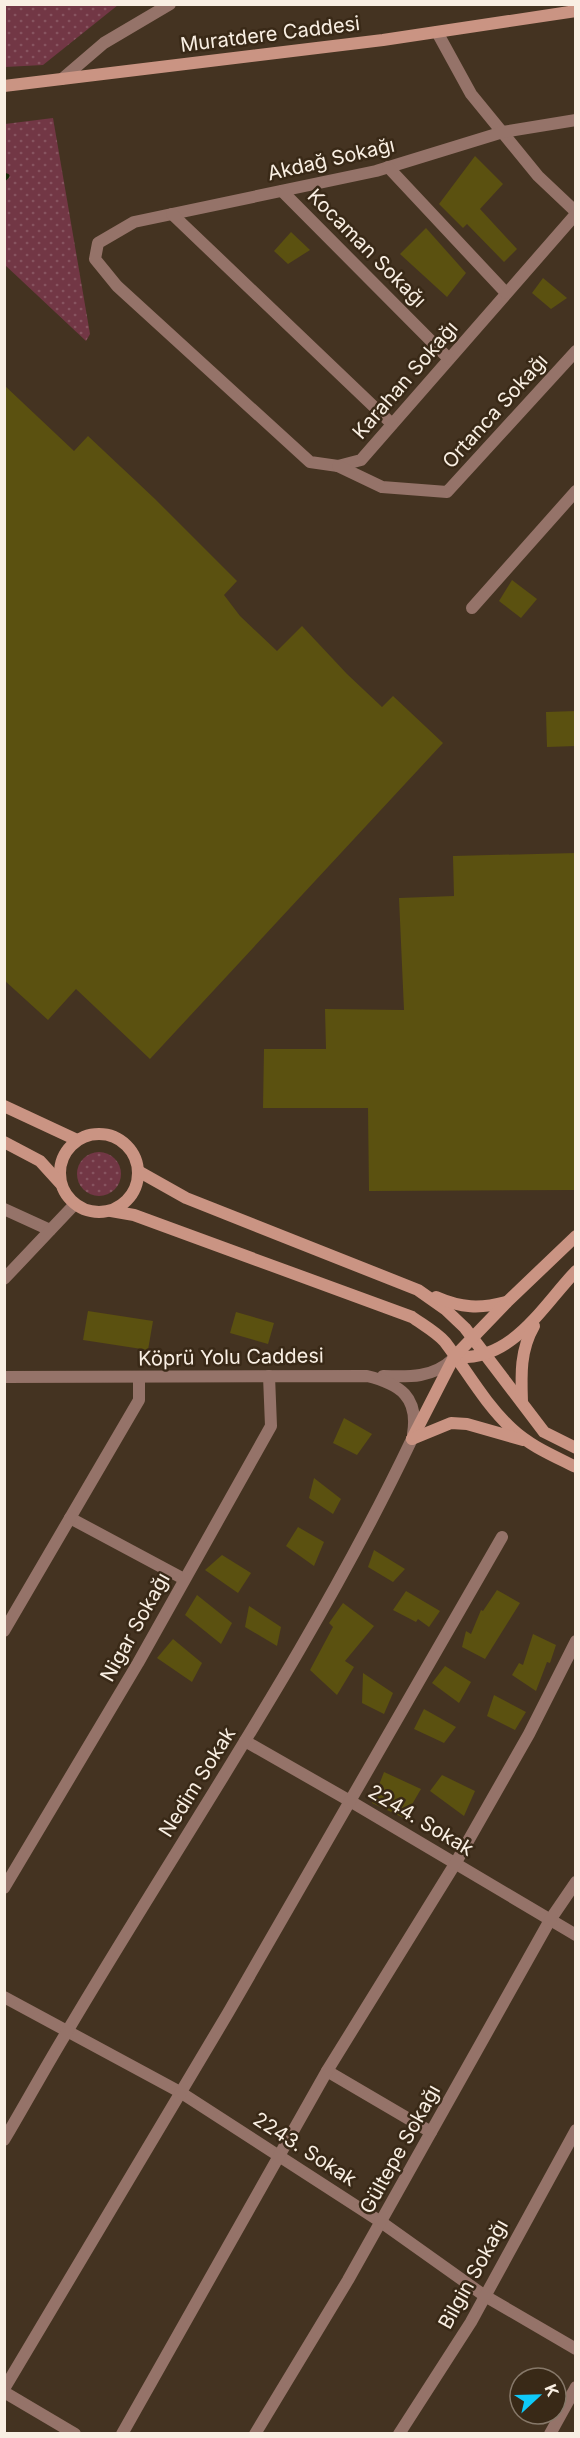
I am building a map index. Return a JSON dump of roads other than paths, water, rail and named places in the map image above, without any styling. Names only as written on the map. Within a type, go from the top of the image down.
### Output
[{"type":"main road","name":"Muratdere Caddesi","points":[[4,86],[436,32],[576,11]]},
{"type":"main road","points":[[4,1106],[77,1140]]},
{"type":"main road","points":[[4,1142],[40,1161],[60,1183],[74,1204],[86,1211],[98,1213],[111,1211],[123,1205],[132,1196],[137,1184],[138,1171],[135,1156],[118,1139],[106,1134],[93,1134],[77,1140],[62,1157],[59,1170],[60,1183]]},
{"type":"main road","points":[[138,1171],[186,1198],[464,1307],[485,1308],[507,1302]]},
{"type":"main road","points":[[111,1211],[134,1215],[412,1317],[435,1332],[445,1342],[454,1358],[507,1424],[532,1443],[576,1467]]},
{"type":"main road","points":[[412,1439],[454,1358],[507,1302],[576,1236]]},
{"type":"main road","points":[[522,1403],[523,1356],[527,1338],[555,1293],[576,1271]]},
{"type":"main road","points":[[418,1290],[446,1309],[473,1337],[544,1432],[576,1448]]},
{"type":"main road","points":[[454,1358],[470,1359],[488,1355],[522,1332],[539,1316]]},
{"type":"main road","points":[[412,1439],[451,1423],[467,1424],[532,1443]]},
{"type":"street","points":[[62,79],[104,43],[170,4]]},
{"type":"street","points":[[436,32],[471,94],[538,176],[576,213]]},
{"type":"street","name":"Akdağ Sokağı","points":[[338,466],[310,462],[117,286],[95,259],[98,243],[134,222],[388,167],[503,132],[576,120]]},
{"type":"street","points":[[388,167],[506,293]]},
{"type":"street","name":"Kocaman Sokağı","points":[[282,191],[449,359]]},
{"type":"street","name":"Karahan Sokağı","points":[[338,466],[361,459],[576,213]]},
{"type":"street","points":[[172,214],[392,424]]},
{"type":"street","name":"Ortanca Sokağı","points":[[338,466],[382,487],[447,492],[576,351]]},
{"type":"street","points":[[472,608],[576,491]]},
{"type":"street","points":[[4,1279],[74,1204]]},
{"type":"street","points":[[4,1209],[50,1230]]},
{"type":"street","points":[[357,1375],[407,1377],[427,1374],[444,1367],[454,1358]]},
{"type":"street","name":"Köprü Yolu Caddesi","points":[[4,1377],[357,1375],[390,1381],[399,1388],[411,1402],[416,1416],[412,1439]]},
{"type":"street","name":"Nigar Sokağı","points":[[4,1888],[138,1664],[271,1426],[269,1376]]},
{"type":"street","points":[[4,1631],[139,1400],[139,1377]]},
{"type":"street","name":"Nedim Sokak","points":[[4,2140],[67,2031],[326,1604],[412,1439]]},
{"type":"street","points":[[70,1518],[184,1579]]},
{"type":"street","points":[[75,2433],[4,2390],[350,1801],[502,1537]]},
{"type":"street","points":[[122,2433],[327,2071],[455,1864],[529,1734],[576,1641]]},
{"type":"street","name":"2244. Sokak","points":[[245,1741],[576,1935]]},
{"type":"street","name":"Gültepe Sokağı","points":[[255,2433],[342,2291],[550,1920],[576,1882]]},
{"type":"street","name":"2243. Sokak","points":[[4,1997],[180,2092],[381,2222],[485,2296],[576,2349]]},
{"type":"street","points":[[327,2071],[431,2132]]},
{"type":"street","name":"Bilgin Sokağı","points":[[399,2433],[485,2296],[576,2130]]},
{"type":"street","points":[[550,2433],[576,2388]]},
{"type":"waterway","points":[[4,175],[7,176],[4,179]]}]
